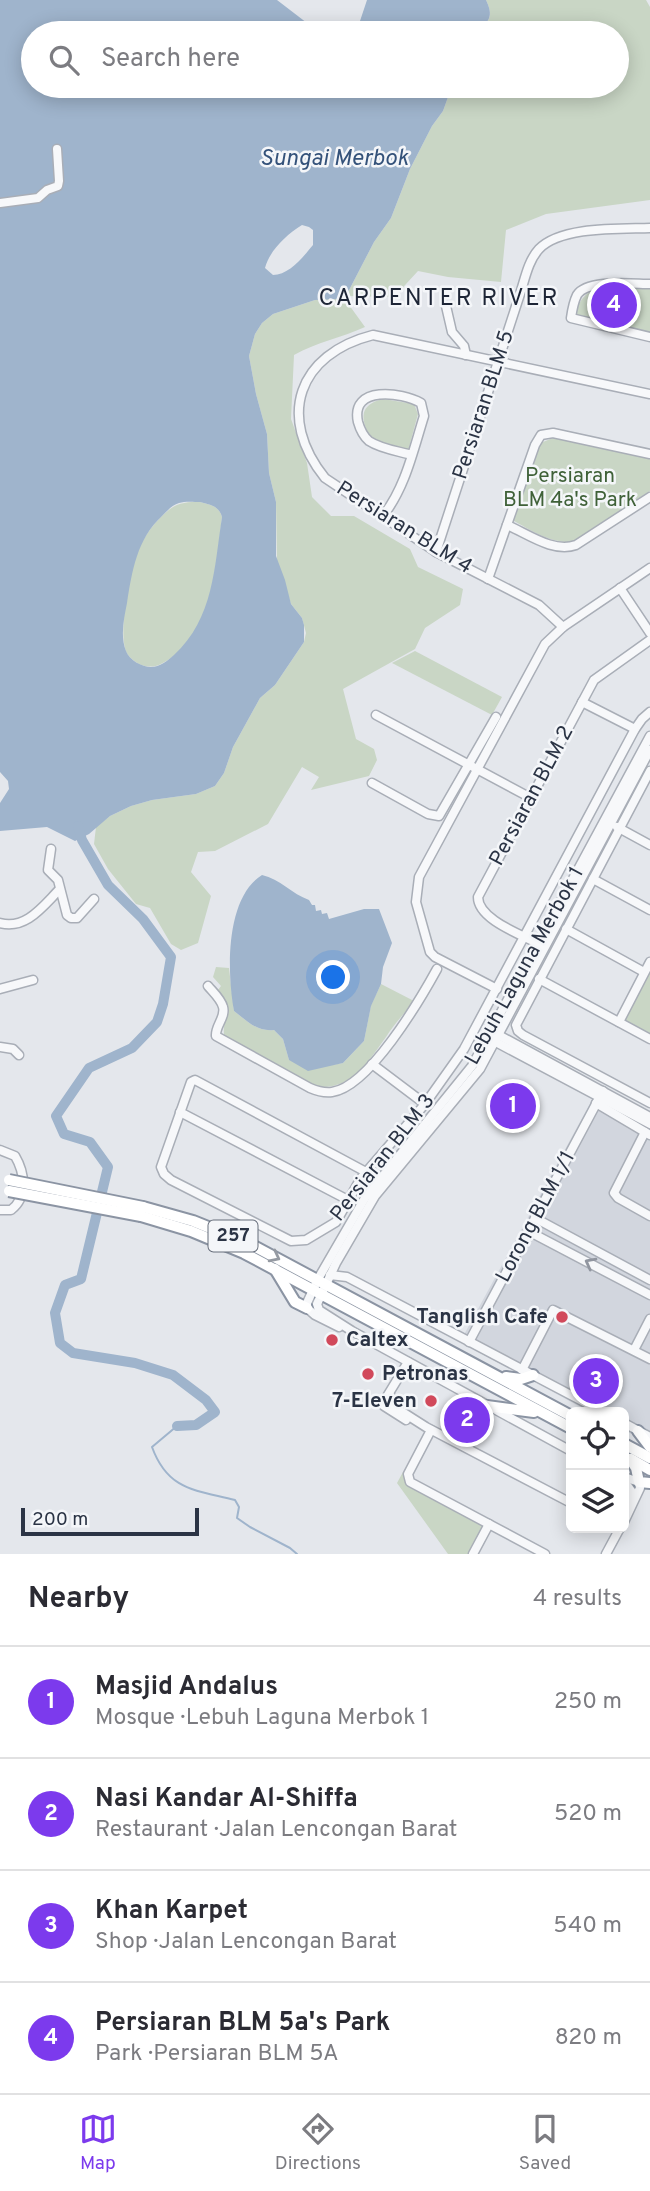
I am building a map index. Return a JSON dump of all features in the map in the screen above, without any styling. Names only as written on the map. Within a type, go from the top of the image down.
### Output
[{"type":"highway","name":"257","points":[[5,1185],[142,1211],[226,1233],[566,1413]]},
{"type":"highway","name":"257","points":[[142,1211],[221,1243],[275,1269],[321,1284],[566,1426]]},
{"type":"highway","points":[[275,1269],[295,1302],[307,1308]]},
{"type":"highway","points":[[494,1374],[514,1380],[528,1373]]},
{"type":"highway","points":[[486,1406],[528,1410],[547,1416]]},
{"type":"highway","points":[[638,1431],[650,1447]]},
{"type":"highway","points":[[629,1447],[650,1458]]},
{"type":"highway","points":[[629,1458],[650,1470]]},
{"type":"highway","points":[[629,1459],[644,1482]]},
{"type":"street","points":[[0,203],[38,198],[47,190],[58,186],[57,149]]},
{"type":"street","name":"Persiaran BLM 5","points":[[436,552],[528,268],[536,254],[545,244],[556,238],[596,230],[650,228]]},
{"type":"street","points":[[650,284],[597,285],[586,288],[578,294],[571,318],[650,337]]},
{"type":"street","points":[[446,306],[452,332],[464,346],[466,355]]},
{"type":"street","name":"Persiaran BLM 4","points":[[563,626],[540,605],[436,552],[325,478],[305,442],[298,421],[298,408],[313,369],[330,352],[373,335],[650,394]]},
{"type":"street","points":[[382,517],[400,490],[412,455],[424,416],[421,403],[412,399],[388,394],[368,397],[360,405],[357,414],[364,436],[377,444],[412,455]]},
{"type":"street","points":[[488,579],[534,445],[545,433],[558,433],[650,454]]},
{"type":"street","points":[[507,525],[565,548],[576,545],[650,497]]},
{"type":"street","points":[[372,783],[428,814],[439,816],[473,767],[543,648],[563,626],[650,568]]},
{"type":"street","points":[[621,588],[650,633]]},
{"type":"street","name":"Persiaran BLM 2","points":[[540,945],[488,917],[478,901],[598,676],[650,640]]},
{"type":"street","points":[[582,702],[635,729]]},
{"type":"street","name":"Persiaran BLM 3","points":[[366,1172],[198,1081],[191,1082],[161,1167],[171,1180],[294,1242],[306,1240],[334,1224],[366,1172],[425,1104],[464,1049],[635,729],[650,712]]},
{"type":"street","points":[[376,715],[531,798]]},
{"type":"street","points":[[496,717],[422,870],[415,897],[432,954],[497,989]]},
{"type":"street","name":"Lebuh Laguna Merbok 1","points":[[321,1284],[375,1196],[476,1074],[492,1036],[650,736]]},
{"type":"street","name":"Lebuh Laguna Merbok 1","points":[[607,822],[650,750]]},
{"type":"street","points":[[650,771],[517,1019],[516,1028],[520,1033],[650,1102]]},
{"type":"street","points":[[607,822],[650,845]]},
{"type":"street","points":[[51,849],[48,870],[58,880],[67,915],[77,918],[94,899]]},
{"type":"street","points":[[593,879],[650,910]]},
{"type":"street","points":[[0,923],[10,926],[24,922],[59,890]]},
{"type":"street","points":[[566,929],[644,972]]},
{"type":"street","points":[[619,1022],[650,962]]},
{"type":"street","points":[[208,986],[223,1007],[216,1037],[320,1092],[338,1090],[359,1078],[416,1006],[437,968]]},
{"type":"street","points":[[539,979],[650,1039]]},
{"type":"street","points":[[0,989],[33,980]]},
{"type":"street","points":[[492,1036],[599,1097],[648,1130]]},
{"type":"street","name":"Lebuh Laguna Merbok 1","points":[[321,1284],[365,1198],[470,1070],[492,1036]]},
{"type":"street","points":[[0,1047],[13,1049],[19,1055]]},
{"type":"street","points":[[372,1064],[425,1104]]},
{"type":"street","points":[[599,1097],[612,1115]]},
{"type":"street","points":[[599,1097],[650,1116]]},
{"type":"street","name":"Lorong BLM 1/1","points":[[469,1342],[599,1097]]},
{"type":"street","points":[[180,1112],[348,1200]]},
{"type":"street","points":[[589,1117],[602,1113],[612,1115],[648,1130]]},
{"type":"street","points":[[648,1130],[614,1193],[650,1216]]},
{"type":"street","points":[[0,1150],[15,1156],[24,1178],[19,1203],[10,1210],[0,1210]]},
{"type":"street","points":[[535,1218],[650,1280]]},
{"type":"street","points":[[528,1231],[650,1296]]},
{"type":"street","points":[[336,1263],[347,1277],[593,1407]]},
{"type":"street","points":[[347,1277],[321,1284],[307,1308],[328,1322],[352,1331]]},
{"type":"street","points":[[321,1284],[317,1304],[319,1310],[352,1331],[566,1448]]},
{"type":"street","points":[[528,1373],[554,1310],[650,1359]]},
{"type":"street","points":[[634,1350],[650,1319]]},
{"type":"street","points":[[408,1362],[390,1395],[393,1406],[428,1428],[566,1500]]},
{"type":"street","points":[[629,1426],[650,1437]]},
{"type":"street","points":[[428,1428],[408,1474],[410,1482],[542,1553]]},
{"type":"street","points":[[629,1513],[644,1482]]},
{"type":"street","points":[[629,1487],[632,1492],[629,1507]]},
{"type":"street","points":[[473,1554],[489,1524]]},
{"type":"street","points":[[606,1554],[616,1533]]},
{"type":"shaded area","points":[[593,1098],[650,1128],[650,1444],[629,1433],[629,1407],[581,1407],[460,1342]]},
{"type":"green space","points":[[486,0],[646,0],[650,7],[650,200],[546,214],[506,230],[501,282],[418,271],[394,297],[346,296],[374,242],[391,218],[410,169],[448,98],[629,98],[629,21],[487,21],[490,10]]},
{"type":"green space","points":[[650,289],[650,335],[581,318],[575,313],[584,297],[594,290]]},
{"type":"green space","points":[[344,298],[365,327],[294,355],[291,419],[307,463],[312,497],[331,516],[354,516],[410,549],[418,567],[463,589],[460,605],[425,628],[415,649],[343,689],[356,739],[374,749],[377,760],[369,776],[311,790],[319,777],[302,767],[268,824],[215,851],[198,852],[191,872],[211,896],[198,943],[181,950],[171,944],[150,908],[136,904],[108,869],[94,844],[96,827],[110,816],[131,806],[196,794],[215,786],[260,698],[275,685],[304,642],[306,633],[302,618],[291,604],[277,561],[276,502],[269,473],[267,434],[249,356],[255,334],[262,323],[273,314],[315,300]]},
{"type":"green space","points":[[383,399],[414,404],[418,414],[408,451],[370,438],[364,414],[369,405]]},
{"type":"green space","name":"Persiaran BLM 4a's Park","points":[[553,438],[650,458],[650,491],[572,542],[548,538],[526,528],[512,520],[538,444]]},
{"type":"green space","points":[[200,502],[217,508],[222,517],[214,578],[208,600],[191,637],[178,653],[156,666],[143,666],[128,655],[123,635],[128,588],[135,560],[148,533],[165,513],[181,504]]},
{"type":"green space","points":[[415,651],[502,697],[492,715],[392,663]]},
{"type":"green space","points":[[216,967],[229,968],[234,1011],[257,1028],[274,1030],[283,1039],[289,1060],[332,1065],[343,1063],[364,1041],[371,1005],[381,984],[414,1001],[358,1072],[340,1084],[318,1087],[224,1035],[229,1010],[218,990],[221,986],[213,977]]},
{"type":"green space","points":[[650,968],[650,1035],[623,1020]]},
{"type":"green space","points":[[403,1472],[407,1483],[485,1526],[471,1554],[448,1554],[397,1483]]},
{"type":"water","name":"Sungai Merbok","points":[[0,0],[277,0],[304,21],[21,21],[21,98],[448,98],[410,169],[391,218],[374,242],[346,296],[315,300],[273,314],[262,323],[255,334],[249,356],[267,434],[269,473],[276,502],[276,556],[291,604],[302,618],[304,642],[275,685],[260,698],[233,747],[224,773],[215,786],[196,794],[131,806],[110,816],[89,834],[75,841],[47,827],[0,831],[0,803],[9,789],[8,781],[0,772]],"holes":[[[302,225],[313,230],[313,245],[300,260],[279,274],[273,275],[265,268],[271,255],[285,238]],[[200,502],[217,508],[222,517],[214,573],[205,609],[187,641],[174,655],[157,666],[144,666],[130,657],[123,639],[131,579],[141,545],[154,525],[176,504]]]},
{"type":"water","points":[[367,0],[486,0],[490,14],[487,21],[360,21]]},
{"type":"water","points":[[262,875],[309,900],[315,905],[316,911],[327,913],[329,919],[364,909],[379,909],[392,943],[383,967],[381,984],[371,1006],[364,1041],[343,1063],[308,1071],[289,1060],[283,1039],[274,1030],[257,1028],[234,1011],[230,957],[235,918],[250,886]]},
{"type":"waterway","points":[[78,826],[82,840],[108,885],[143,919],[171,957],[157,1022],[132,1048],[89,1068],[56,1116],[64,1134],[90,1142],[108,1167],[81,1279],[65,1285],[55,1313],[60,1343],[73,1353],[135,1363],[173,1375],[206,1400],[215,1412],[196,1425],[177,1426]]},
{"type":"waterway","points":[[177,1426],[152,1447],[166,1472],[185,1486],[235,1500],[239,1507],[237,1518],[297,1554]]},
{"type":"place","name":"Persiaran BLM 5a's Park","points":[[614,305]]},
{"type":"place","name":"Masjid Andalus","points":[[513,1106]]},
{"type":"place","name":"Tanglish Cafe","points":[[562,1317]]},
{"type":"place","name":"Caltex","points":[[332,1340]]},
{"type":"place","name":"Petronas","points":[[368,1374]]},
{"type":"place","name":"Khan Karpet","points":[[596,1381]]},
{"type":"place","name":"7-Eleven","points":[[431,1401]]},
{"type":"place","name":"Nasi Kandar Al-Shiffa","points":[[467,1420]]},
{"type":"district","name":"CARPENTER RIVER","points":[[439,299]]}]
